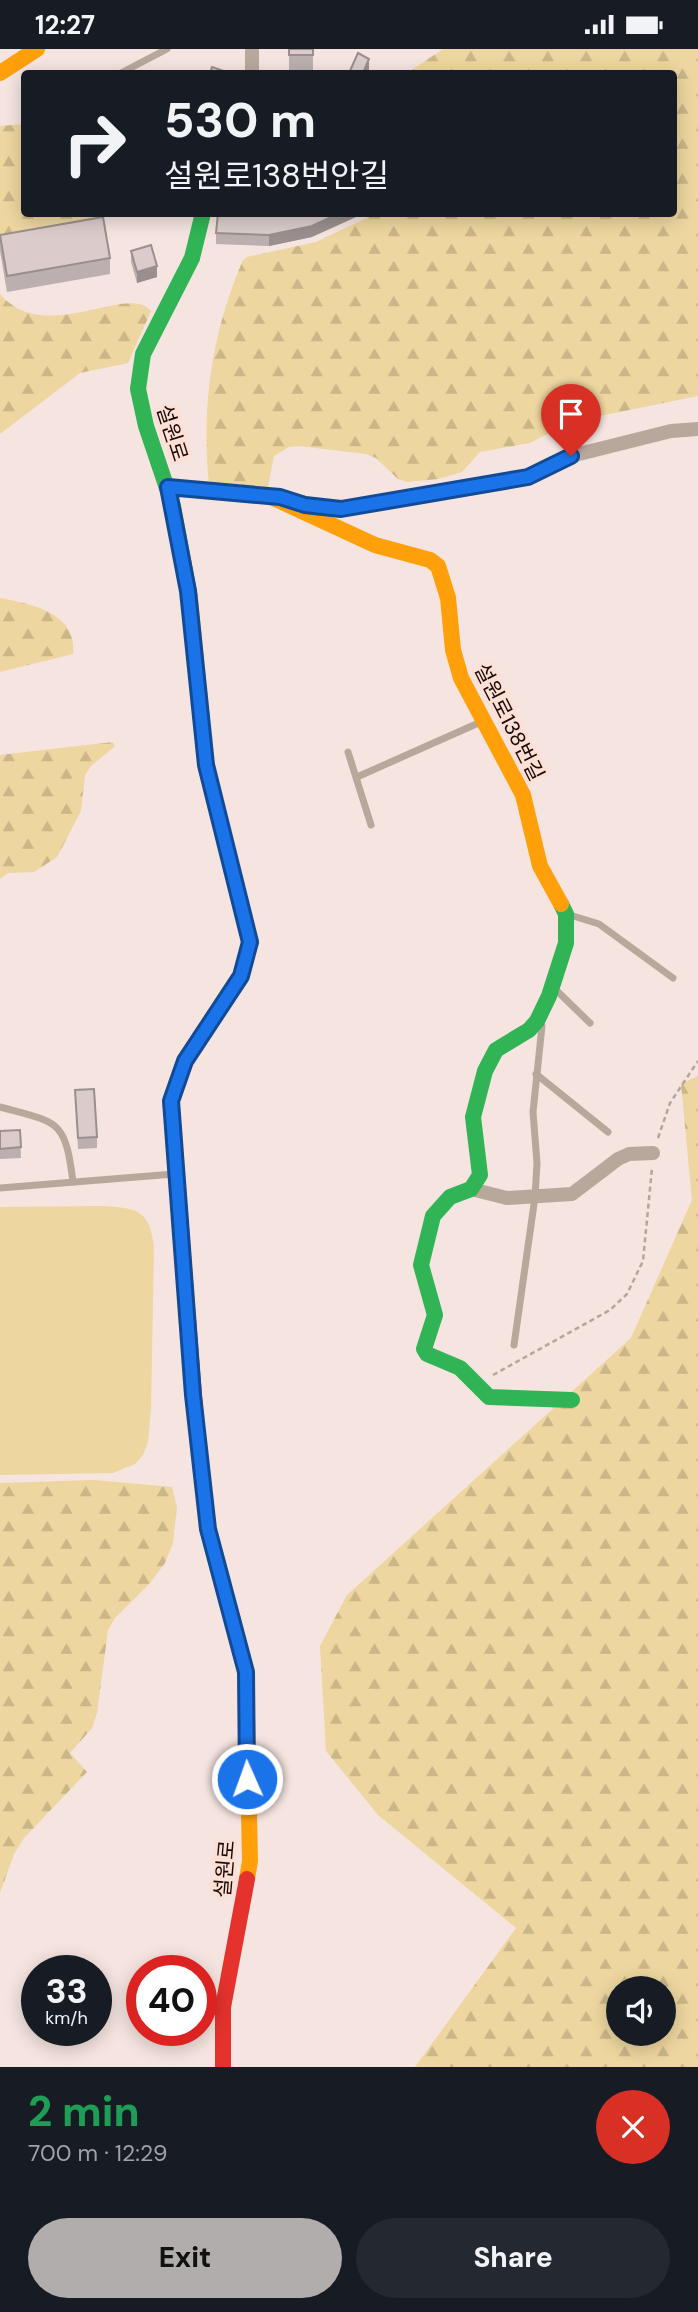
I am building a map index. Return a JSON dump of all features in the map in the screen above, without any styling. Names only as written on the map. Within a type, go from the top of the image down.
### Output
[{"type":"street","points":[[0,73],[37,49]]},
{"type":"street","points":[[252,49],[252,70]]},
{"type":"street","name":"설원로","points":[[202,217],[192,258],[139,369],[141,405],[168,487],[188,591],[206,765],[250,942],[241,976],[194,1045],[177,1078],[171,1101],[193,1395],[208,1529],[246,1672],[250,1861],[222,2007],[223,2067]]},
{"type":"street","points":[[168,487],[269,496],[341,509],[528,477],[571,456],[671,431],[698,429]]},
{"type":"street","name":"설원로138번길","points":[[269,496],[375,545],[430,560],[438,566],[448,598],[453,650],[461,678],[523,795],[540,866],[566,914]]},
{"type":"street","points":[[471,1189],[480,1175],[473,1117],[490,1059],[496,1049],[529,1030],[544,1006],[566,943],[566,914]]},
{"type":"street","points":[[572,1400],[489,1397],[460,1368],[426,1353],[435,1309],[421,1265],[424,1243],[439,1207],[450,1196],[471,1189],[507,1198],[572,1194],[618,1159],[629,1154],[653,1153]]},
{"type":"lane","points":[[127,70],[167,49]]},
{"type":"lane","points":[[357,777],[484,721]]},
{"type":"lane","points":[[348,752],[371,825]]},
{"type":"lane","points":[[566,914],[599,924],[673,978]]},
{"type":"lane","points":[[552,986],[590,1023]]},
{"type":"lane","points":[[514,1345],[535,1198],[537,1163],[533,1112],[544,1006]]},
{"type":"lane","points":[[536,1074],[608,1132]]},
{"type":"lane","points":[[0,1107],[43,1119],[62,1131],[67,1139],[73,1182]]},
{"type":"lane","points":[[0,1188],[175,1174]]},
{"type":"path","points":[[475,1385],[610,1310],[627,1294],[643,1261],[653,1153],[670,1103],[698,1061]]},
{"type":"green space","points":[[443,49],[698,49],[698,396],[570,422],[530,443],[480,452],[462,472],[438,479],[407,482],[398,479],[376,458],[366,454],[299,446],[289,447],[274,456],[267,492],[209,485],[207,427],[211,370],[223,314],[243,260],[247,257],[316,242],[369,217],[677,217],[677,70],[412,70]]},
{"type":"green space","points":[[21,124],[21,217],[100,217],[107,227],[0,249],[0,126]]},
{"type":"green space","points":[[0,294],[18,309],[39,315],[61,315],[124,304],[140,304],[151,311],[128,363],[80,373],[0,434]]},
{"type":"green space","points":[[0,598],[38,608],[60,620],[68,629],[73,654],[0,672]]},
{"type":"green space","points":[[113,742],[115,746],[91,766],[85,775],[81,811],[57,857],[34,872],[8,873],[0,879],[0,755]]},
{"type":"green space","points":[[698,1076],[698,2067],[415,2067],[516,1928],[378,1815],[326,1751],[320,1646],[347,1595],[631,1338],[692,1200],[681,1084]]},
{"type":"green space","points":[[0,1207],[124,1208],[139,1213],[145,1218],[152,1234],[151,1408],[148,1442],[143,1455],[135,1464],[113,1473],[0,1475]]},
{"type":"green space","points":[[94,1480],[172,1487],[177,1507],[173,1543],[165,1563],[150,1583],[115,1618],[108,1630],[97,1713],[92,1728],[70,1753],[87,1772],[24,1838],[14,1854],[0,1893],[0,1483]]},
{"type":"building","points":[[289,49],[313,49],[313,55],[289,55]]},
{"type":"building","points":[[358,53],[369,59],[364,70],[350,70]]},
{"type":"building","points":[[103,217],[110,258],[7,276],[0,235]]},
{"type":"building","points":[[218,217],[331,217],[312,226],[269,235],[216,233]]},
{"type":"building","points":[[151,245],[157,266],[137,272],[131,251]]},
{"type":"building","points":[[94,1089],[97,1137],[78,1138],[75,1090]]},
{"type":"building","points":[[20,1130],[21,1147],[0,1149],[0,1131]]},
{"type":"traffic: fast","points":[[190,598],[173,506],[146,426],[138,389],[143,354],[192,258],[202,217]]},
{"type":"traffic: fast","points":[[561,904],[566,914],[566,943],[549,996],[537,1021],[529,1030],[496,1050],[485,1071],[473,1117],[480,1175],[471,1189],[450,1197],[433,1216],[421,1265],[435,1315],[424,1349],[427,1354],[460,1368],[489,1397],[572,1400]]},
{"type":"traffic: slow","points":[[0,73],[37,49]]},
{"type":"traffic: slow","points":[[269,496],[375,545],[430,560],[438,566],[448,598],[453,650],[461,678],[523,795],[540,866],[561,904]]},
{"type":"traffic: slow","points":[[190,598],[206,765],[250,942],[241,976],[200,1038]]},
{"type":"traffic: slow","points":[[196,1422],[208,1529],[246,1672],[250,1861],[247,1879]]},
{"type":"traffic: jam","points":[[196,1422],[171,1101],[185,1061],[200,1038]]},
{"type":"traffic: jam","points":[[223,2067],[223,2007],[247,1879]]},
{"type":"route","points":[[247,1779],[246,1672],[208,1529],[193,1395],[171,1101],[185,1061],[241,976],[250,942],[206,765],[188,591],[168,487],[280,497],[305,505],[341,509],[528,477],[571,456]]}]
